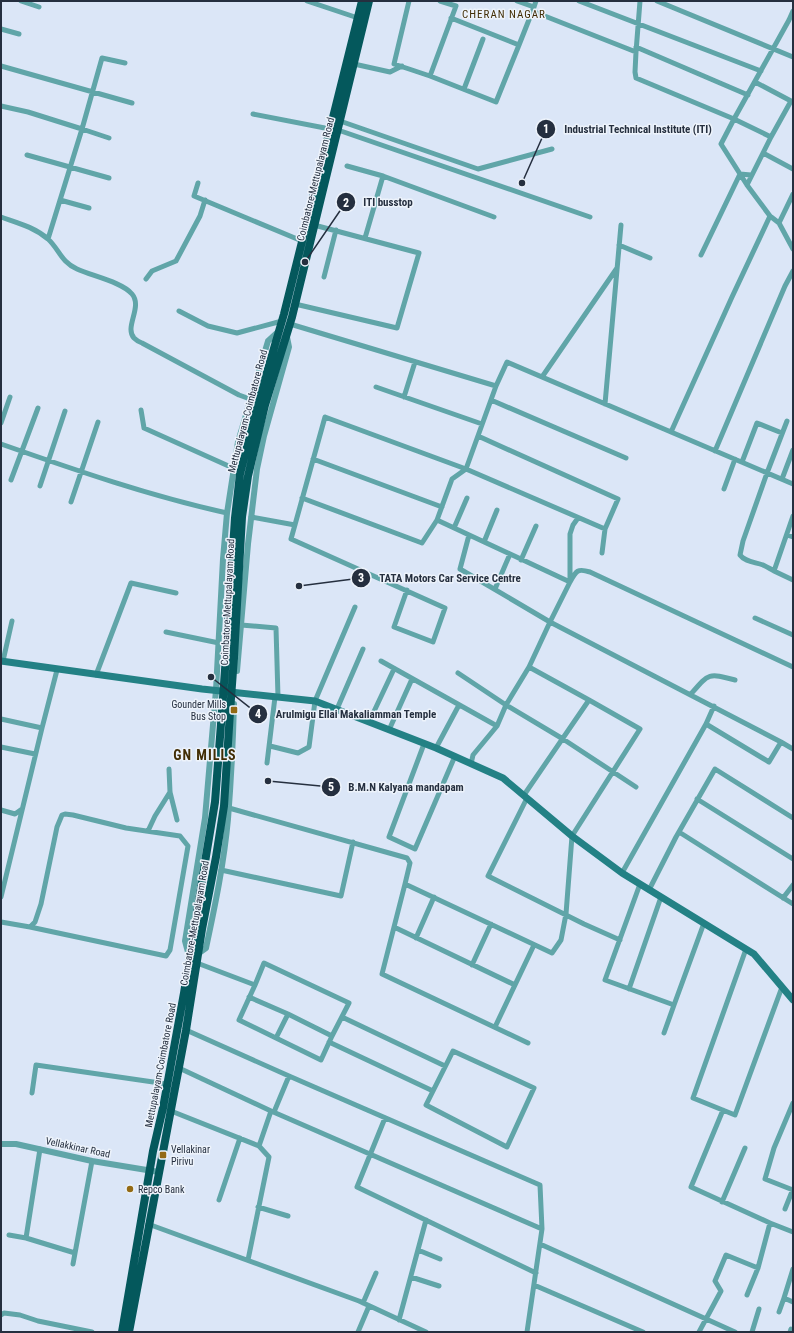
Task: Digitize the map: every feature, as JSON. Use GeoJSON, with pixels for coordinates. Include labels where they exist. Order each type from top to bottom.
{"type":"FeatureCollection","features":[{"type":"Feature","properties":{"kind":"highway","name":"Mettupalayam-Coimbatore Road"},"geometry":{"type":"LineString","coordinates":[[122,1332],[150,1171],[193,961],[206,856],[215,802],[219,762],[230,582],[248,439],[279,331],[286,323],[302,241],[334,130],[362,1]]}},
{"type":"Feature","properties":{"kind":"highway","name":"Coimbatore-Mettupalayam Road"},"geometry":{"type":"LineString","coordinates":[[129,1332],[148,1224],[186,1030],[193,961],[199,953],[224,806],[237,626],[242,517],[241,497],[248,476],[265,405],[286,336],[286,323],[295,304],[314,225],[334,130],[340,121],[369,1]]}},
{"type":"Feature","properties":{"kind":"main road"},"geometry":{"type":"LineString","coordinates":[[2,661],[96,675],[315,701],[436,748],[503,778],[572,836],[622,873],[754,954],[793,1000]]}},
{"type":"Feature","properties":{"kind":"street"},"geometry":{"type":"LineString","coordinates":[[20,1],[39,7]]}},
{"type":"Feature","properties":{"kind":"street"},"geometry":{"type":"LineString","coordinates":[[307,1],[358,18]]}},
{"type":"Feature","properties":{"kind":"street"},"geometry":{"type":"LineString","coordinates":[[409,1],[394,64],[430,76],[496,102],[536,1]]}},
{"type":"Feature","properties":{"kind":"street"},"geometry":{"type":"LineString","coordinates":[[430,76],[457,4],[440,1]]}},
{"type":"Feature","properties":{"kind":"street"},"geometry":{"type":"LineString","coordinates":[[517,1],[533,9],[748,95]]}},
{"type":"Feature","properties":{"kind":"street"},"geometry":{"type":"LineString","coordinates":[[579,1],[761,71]]}},
{"type":"Feature","properties":{"kind":"street"},"geometry":{"type":"LineString","coordinates":[[640,1],[636,50],[636,78],[734,119],[771,138]]}},
{"type":"Feature","properties":{"kind":"street"},"geometry":{"type":"LineString","coordinates":[[656,1],[793,57]]}},
{"type":"Feature","properties":{"kind":"street"},"geometry":{"type":"LineString","coordinates":[[793,11],[774,49],[721,144],[746,185],[772,218],[779,223],[793,249]]}},
{"type":"Feature","properties":{"kind":"street"},"geometry":{"type":"LineString","coordinates":[[451,18],[519,45]]}},
{"type":"Feature","properties":{"kind":"street"},"geometry":{"type":"LineString","coordinates":[[1,29],[18,34]]}},
{"type":"Feature","properties":{"kind":"street"},"geometry":{"type":"LineString","coordinates":[[464,89],[484,39]]}},
{"type":"Feature","properties":{"kind":"street"},"geometry":{"type":"LineString","coordinates":[[48,240],[102,58],[125,63]]}},
{"type":"Feature","properties":{"kind":"street"},"geometry":{"type":"LineString","coordinates":[[354,64],[390,72],[402,66]]}},
{"type":"Feature","properties":{"kind":"street"},"geometry":{"type":"LineString","coordinates":[[1,66],[132,103]]}},
{"type":"Feature","properties":{"kind":"street"},"geometry":{"type":"LineString","coordinates":[[746,185],[792,99],[755,82]]}},
{"type":"Feature","properties":{"kind":"street"},"geometry":{"type":"LineString","coordinates":[[1,106],[28,112],[110,138]]}},
{"type":"Feature","properties":{"kind":"street"},"geometry":{"type":"LineString","coordinates":[[253,114],[334,130],[590,217]]}},
{"type":"Feature","properties":{"kind":"street"},"geometry":{"type":"LineString","coordinates":[[340,121],[478,169],[552,149]]}},
{"type":"Feature","properties":{"kind":"street"},"geometry":{"type":"LineString","coordinates":[[763,153],[793,169]]}},
{"type":"Feature","properties":{"kind":"street"},"geometry":{"type":"LineString","coordinates":[[27,155],[109,178]]}},
{"type":"Feature","properties":{"kind":"street"},"geometry":{"type":"LineString","coordinates":[[347,166],[383,176],[494,217]]}},
{"type":"Feature","properties":{"kind":"street"},"geometry":{"type":"LineString","coordinates":[[740,174],[752,175]]}},
{"type":"Feature","properties":{"kind":"street"},"geometry":{"type":"LineString","coordinates":[[701,255],[740,174]]}},
{"type":"Feature","properties":{"kind":"street"},"geometry":{"type":"LineString","coordinates":[[365,238],[383,176]]}},
{"type":"Feature","properties":{"kind":"street"},"geometry":{"type":"LineString","coordinates":[[198,183],[194,196],[302,241]]}},
{"type":"Feature","properties":{"kind":"street"},"geometry":{"type":"LineString","coordinates":[[779,223],[793,194]]}},
{"type":"Feature","properties":{"kind":"street"},"geometry":{"type":"LineString","coordinates":[[60,200],[89,208]]}},
{"type":"Feature","properties":{"kind":"street"},"geometry":{"type":"LineString","coordinates":[[146,279],[152,272],[176,261],[200,216],[205,200]]}},
{"type":"Feature","properties":{"kind":"street"},"geometry":{"type":"LineString","coordinates":[[1,217],[33,228],[48,240],[63,260],[76,269],[121,286],[133,294],[137,304],[131,328],[133,337],[250,400]]}},
{"type":"Feature","properties":{"kind":"street"},"geometry":{"type":"LineString","coordinates":[[671,432],[732,297],[767,223],[772,218]]}},
{"type":"Feature","properties":{"kind":"street"},"geometry":{"type":"LineString","coordinates":[[295,304],[397,328],[419,253],[314,225]]}},
{"type":"Feature","properties":{"kind":"street"},"geometry":{"type":"LineString","coordinates":[[605,404],[621,225]]}},
{"type":"Feature","properties":{"kind":"street"},"geometry":{"type":"LineString","coordinates":[[324,277],[336,230]]}},
{"type":"Feature","properties":{"kind":"street"},"geometry":{"type":"LineString","coordinates":[[620,245],[650,258]]}},
{"type":"Feature","properties":{"kind":"street"},"geometry":{"type":"LineString","coordinates":[[542,377],[618,267]]}},
{"type":"Feature","properties":{"kind":"street"},"geometry":{"type":"LineString","coordinates":[[715,451],[785,286],[793,271]]}},
{"type":"Feature","properties":{"kind":"street"},"geometry":{"type":"LineString","coordinates":[[178,311],[208,326],[238,332],[286,323],[496,386]]}},
{"type":"Feature","properties":{"kind":"street"},"geometry":{"type":"LineString","coordinates":[[255,985],[193,961],[185,942],[205,818],[220,643],[223,559],[233,468],[238,442],[268,340],[279,331]]}},
{"type":"Feature","properties":{"kind":"street"},"geometry":{"type":"LineString","coordinates":[[199,953],[206,948],[221,870],[229,808],[235,692],[251,517],[258,463],[289,347],[286,336]]}},
{"type":"Feature","properties":{"kind":"street"},"geometry":{"type":"LineString","coordinates":[[404,397],[415,362]]}},
{"type":"Feature","properties":{"kind":"street"},"geometry":{"type":"LineString","coordinates":[[302,498],[422,543],[437,520],[452,479],[466,468],[496,386],[507,362],[793,484]]}},
{"type":"Feature","properties":{"kind":"street"},"geometry":{"type":"LineString","coordinates":[[376,387],[482,424]]}},
{"type":"Feature","properties":{"kind":"street"},"geometry":{"type":"LineString","coordinates":[[1,423],[2,416],[10,397]]}},
{"type":"Feature","properties":{"kind":"street"},"geometry":{"type":"LineString","coordinates":[[491,400],[626,458]]}},
{"type":"Feature","properties":{"kind":"street"},"geometry":{"type":"LineString","coordinates":[[11,480],[38,408]]}},
{"type":"Feature","properties":{"kind":"street"},"geometry":{"type":"LineString","coordinates":[[141,410],[144,428],[233,468]]}},
{"type":"Feature","properties":{"kind":"street"},"geometry":{"type":"LineString","coordinates":[[40,486],[50,461],[65,411]]}},
{"type":"Feature","properties":{"kind":"street"},"geometry":{"type":"LineString","coordinates":[[407,590],[394,627],[432,642],[445,608],[407,590],[291,539],[325,418],[466,468],[605,529]]}},
{"type":"Feature","properties":{"kind":"street"},"geometry":{"type":"LineString","coordinates":[[786,421],[743,541],[740,555],[742,558],[763,565],[793,580]]}},
{"type":"Feature","properties":{"kind":"street"},"geometry":{"type":"LineString","coordinates":[[71,502],[98,422]]}},
{"type":"Feature","properties":{"kind":"street"},"geometry":{"type":"LineString","coordinates":[[742,462],[757,423],[782,433]]}},
{"type":"Feature","properties":{"kind":"street"},"geometry":{"type":"LineString","coordinates":[[478,436],[618,499],[605,529],[602,553]]}},
{"type":"Feature","properties":{"kind":"street"},"geometry":{"type":"LineString","coordinates":[[1,444],[82,472],[187,504],[227,513]]}},
{"type":"Feature","properties":{"kind":"street"},"geometry":{"type":"LineString","coordinates":[[782,479],[793,450]]}},
{"type":"Feature","properties":{"kind":"street"},"geometry":{"type":"LineString","coordinates":[[314,459],[442,507]]}},
{"type":"Feature","properties":{"kind":"street"},"geometry":{"type":"LineString","coordinates":[[724,489],[735,459]]}},
{"type":"Feature","properties":{"kind":"street"},"geometry":{"type":"LineString","coordinates":[[454,528],[468,498]]}},
{"type":"Feature","properties":{"kind":"street"},"geometry":{"type":"LineString","coordinates":[[484,542],[497,510]]}},
{"type":"Feature","properties":{"kind":"street"},"geometry":{"type":"LineString","coordinates":[[774,571],[793,516]]}},
{"type":"Feature","properties":{"kind":"street"},"geometry":{"type":"LineString","coordinates":[[251,517],[295,524]]}},
{"type":"Feature","properties":{"kind":"street"},"geometry":{"type":"LineString","coordinates":[[570,582],[570,534],[573,524],[578,518]]}},
{"type":"Feature","properties":{"kind":"street"},"geometry":{"type":"LineString","coordinates":[[437,520],[570,582]]}},
{"type":"Feature","properties":{"kind":"street"},"geometry":{"type":"LineString","coordinates":[[522,560],[536,526]]}},
{"type":"Feature","properties":{"kind":"street"},"geometry":{"type":"LineString","coordinates":[[787,534],[793,537]]}},
{"type":"Feature","properties":{"kind":"street"},"geometry":{"type":"LineString","coordinates":[[469,535],[460,569],[550,622],[714,706],[793,749]]}},
{"type":"Feature","properties":{"kind":"street"},"geometry":{"type":"LineString","coordinates":[[495,589],[510,554]]}},
{"type":"Feature","properties":{"kind":"street"},"geometry":{"type":"LineString","coordinates":[[471,764],[473,755],[497,726],[506,705],[529,667],[570,582],[576,572],[582,570],[590,572],[793,667]]}},
{"type":"Feature","properties":{"kind":"street"},"geometry":{"type":"LineString","coordinates":[[96,675],[131,583],[176,593]]}},
{"type":"Feature","properties":{"kind":"street"},"geometry":{"type":"LineString","coordinates":[[270,746],[298,753],[309,747],[315,701],[355,607]]}},
{"type":"Feature","properties":{"kind":"street"},"geometry":{"type":"LineString","coordinates":[[755,618],[793,635]]}},
{"type":"Feature","properties":{"kind":"street"},"geometry":{"type":"LineString","coordinates":[[2,661],[12,621]]}},
{"type":"Feature","properties":{"kind":"street"},"geometry":{"type":"LineString","coordinates":[[241,625],[276,628],[277,697],[267,763]]}},
{"type":"Feature","properties":{"kind":"street"},"geometry":{"type":"LineString","coordinates":[[166,632],[220,643]]}},
{"type":"Feature","properties":{"kind":"street"},"geometry":{"type":"LineString","coordinates":[[337,709],[362,649]]}},
{"type":"Feature","properties":{"kind":"street"},"geometry":{"type":"LineString","coordinates":[[381,661],[497,726]]}},
{"type":"Feature","properties":{"kind":"street"},"geometry":{"type":"LineString","coordinates":[[405,884],[552,954],[561,940],[566,914],[572,836],[640,729],[529,667]]}},
{"type":"Feature","properties":{"kind":"street"},"geometry":{"type":"LineString","coordinates":[[369,722],[394,669]]}},
{"type":"Feature","properties":{"kind":"street"},"geometry":{"type":"LineString","coordinates":[[1,897],[35,754],[57,670]]}},
{"type":"Feature","properties":{"kind":"street"},"geometry":{"type":"LineString","coordinates":[[458,673],[636,787]]}},
{"type":"Feature","properties":{"kind":"street"},"geometry":{"type":"LineString","coordinates":[[691,694],[704,678],[715,675],[735,680]]}},
{"type":"Feature","properties":{"kind":"street"},"geometry":{"type":"LineString","coordinates":[[389,730],[412,679]]}},
{"type":"Feature","properties":{"kind":"street"},"geometry":{"type":"LineString","coordinates":[[589,700],[526,796],[488,876],[620,940]]}},
{"type":"Feature","properties":{"kind":"street"},"geometry":{"type":"LineString","coordinates":[[436,748],[458,704]]}},
{"type":"Feature","properties":{"kind":"street"},"geometry":{"type":"LineString","coordinates":[[622,873],[706,724],[714,706]]}},
{"type":"Feature","properties":{"kind":"street"},"geometry":{"type":"LineString","coordinates":[[1,719],[42,728]]}},
{"type":"Feature","properties":{"kind":"street"},"geometry":{"type":"LineString","coordinates":[[706,724],[769,762],[781,742]]}},
{"type":"Feature","properties":{"kind":"street"},"geometry":{"type":"LineString","coordinates":[[424,744],[389,837],[415,849],[454,756]]}},
{"type":"Feature","properties":{"kind":"street"},"geometry":{"type":"LineString","coordinates":[[1,747],[35,754]]}},
{"type":"Feature","properties":{"kind":"street"},"geometry":{"type":"LineString","coordinates":[[169,769],[170,792],[177,820]]}},
{"type":"Feature","properties":{"kind":"street"},"geometry":{"type":"LineString","coordinates":[[649,890],[697,799],[715,769],[793,818]]}},
{"type":"Feature","properties":{"kind":"street"},"geometry":{"type":"LineString","coordinates":[[148,831],[155,816],[170,792]]}},
{"type":"Feature","properties":{"kind":"street"},"geometry":{"type":"LineString","coordinates":[[697,799],[793,859]]}},
{"type":"Feature","properties":{"kind":"street"},"geometry":{"type":"LineString","coordinates":[[229,808],[407,858],[410,863],[382,974],[528,1043]]}},
{"type":"Feature","properties":{"kind":"street"},"geometry":{"type":"LineString","coordinates":[[1,810],[15,814],[22,809]]}},
{"type":"Feature","properties":{"kind":"street"},"geometry":{"type":"LineString","coordinates":[[1,922],[166,956],[170,950],[188,846],[180,836],[126,828],[73,815],[62,815],[57,827],[41,904],[35,922],[30,927]]}},
{"type":"Feature","properties":{"kind":"street"},"geometry":{"type":"LineString","coordinates":[[679,832],[793,904]]}},
{"type":"Feature","properties":{"kind":"street"},"geometry":{"type":"LineString","coordinates":[[221,870],[341,896],[353,842]]}},
{"type":"Feature","properties":{"kind":"street"},"geometry":{"type":"LineString","coordinates":[[640,884],[605,980],[674,1005]]}},
{"type":"Feature","properties":{"kind":"street"},"geometry":{"type":"LineString","coordinates":[[783,898],[793,885]]}},
{"type":"Feature","properties":{"kind":"street"},"geometry":{"type":"LineString","coordinates":[[416,938],[434,897]]}},
{"type":"Feature","properties":{"kind":"street"},"geometry":{"type":"LineString","coordinates":[[629,989],[662,897]]}},
{"type":"Feature","properties":{"kind":"street"},"geometry":{"type":"LineString","coordinates":[[566,914],[580,924]]}},
{"type":"Feature","properties":{"kind":"street"},"geometry":{"type":"LineString","coordinates":[[664,1033],[704,923]]}},
{"type":"Feature","properties":{"kind":"street"},"geometry":{"type":"LineString","coordinates":[[472,965],[491,924]]}},
{"type":"Feature","properties":{"kind":"street"},"geometry":{"type":"LineString","coordinates":[[394,927],[515,986]]}},
{"type":"Feature","properties":{"kind":"street"},"geometry":{"type":"LineString","coordinates":[[495,1027],[534,945]]}},
{"type":"Feature","properties":{"kind":"street"},"geometry":{"type":"LineString","coordinates":[[746,949],[693,1098],[735,1114],[782,987]]}},
{"type":"Feature","properties":{"kind":"street"},"geometry":{"type":"LineString","coordinates":[[264,963],[349,1003],[321,1060],[239,1020],[255,985],[264,963]]}},
{"type":"Feature","properties":{"kind":"street"},"geometry":{"type":"LineString","coordinates":[[249,997],[332,1036]]}},
{"type":"Feature","properties":{"kind":"street"},"geometry":{"type":"LineString","coordinates":[[276,1038],[288,1014]]}},
{"type":"Feature","properties":{"kind":"street"},"geometry":{"type":"LineString","coordinates":[[342,1017],[445,1066]]}},
{"type":"Feature","properties":{"kind":"street"},"geometry":{"type":"LineString","coordinates":[[186,1030],[540,1185],[542,1229],[527,1332]]}},
{"type":"Feature","properties":{"kind":"street"},"geometry":{"type":"LineString","coordinates":[[329,1042],[433,1091]]}},
{"type":"Feature","properties":{"kind":"street"},"geometry":{"type":"LineString","coordinates":[[453,1051],[534,1088],[507,1147],[426,1105],[445,1066],[453,1051]]}},
{"type":"Feature","properties":{"kind":"street"},"geometry":{"type":"LineString","coordinates":[[32,1093],[36,1065],[167,1084]]}},
{"type":"Feature","properties":{"kind":"street"},"geometry":{"type":"LineString","coordinates":[[179,1068],[272,1112],[542,1229]]}},
{"type":"Feature","properties":{"kind":"street"},"geometry":{"type":"LineString","coordinates":[[258,1146],[289,1076]]}},
{"type":"Feature","properties":{"kind":"street"},"geometry":{"type":"LineString","coordinates":[[785,1209],[793,1189],[765,1179],[774,1148],[793,1103]]}},
{"type":"Feature","properties":{"kind":"street"},"geometry":{"type":"LineString","coordinates":[[723,1110],[691,1187],[722,1202],[793,1232]]}},
{"type":"Feature","properties":{"kind":"street"},"geometry":{"type":"LineString","coordinates":[[170,1111],[258,1146],[269,1157],[248,1260]]}},
{"type":"Feature","properties":{"kind":"street"},"geometry":{"type":"LineString","coordinates":[[385,1118],[357,1187],[536,1273]]}},
{"type":"Feature","properties":{"kind":"street"},"geometry":{"type":"LineString","coordinates":[[219,1200],[240,1138]]}},
{"type":"Feature","properties":{"kind":"street","name":"Vellakkinar Road"},"geometry":{"type":"LineString","coordinates":[[1,1144],[16,1144],[92,1161],[159,1172]]}},
{"type":"Feature","properties":{"kind":"street"},"geometry":{"type":"LineString","coordinates":[[722,1202],[745,1148]]}},
{"type":"Feature","properties":{"kind":"street"},"geometry":{"type":"LineString","coordinates":[[26,1238],[40,1149]]}},
{"type":"Feature","properties":{"kind":"street"},"geometry":{"type":"LineString","coordinates":[[73,1264],[92,1161]]}},
{"type":"Feature","properties":{"kind":"street"},"geometry":{"type":"LineString","coordinates":[[258,1207],[288,1216]]}},
{"type":"Feature","properties":{"kind":"street"},"geometry":{"type":"LineString","coordinates":[[399,1320],[426,1220]]}},
{"type":"Feature","properties":{"kind":"street"},"geometry":{"type":"LineString","coordinates":[[747,1295],[758,1268],[770,1223]]}},
{"type":"Feature","properties":{"kind":"street"},"geometry":{"type":"LineString","coordinates":[[148,1224],[363,1303],[423,1332]]}},
{"type":"Feature","properties":{"kind":"street"},"geometry":{"type":"LineString","coordinates":[[9,1235],[26,1238],[75,1253]]}},
{"type":"Feature","properties":{"kind":"street"},"geometry":{"type":"LineString","coordinates":[[540,1244],[735,1332]]}},
{"type":"Feature","properties":{"kind":"street"},"geometry":{"type":"LineString","coordinates":[[418,1250],[440,1259]]}},
{"type":"Feature","properties":{"kind":"street"},"geometry":{"type":"LineString","coordinates":[[699,1332],[721,1291],[715,1281],[726,1255],[758,1268]]}},
{"type":"Feature","properties":{"kind":"street"},"geometry":{"type":"LineString","coordinates":[[779,1312],[793,1269]]}},
{"type":"Feature","properties":{"kind":"street"},"geometry":{"type":"LineString","coordinates":[[363,1303],[376,1273]]}},
{"type":"Feature","properties":{"kind":"street"},"geometry":{"type":"LineString","coordinates":[[410,1277],[439,1286]]}},
{"type":"Feature","properties":{"kind":"street"},"geometry":{"type":"LineString","coordinates":[[534,1285],[643,1332]]}},
{"type":"Feature","properties":{"kind":"street"},"geometry":{"type":"LineString","coordinates":[[784,1298],[793,1302]]}},
{"type":"Feature","properties":{"kind":"street"},"geometry":{"type":"LineString","coordinates":[[358,1332],[369,1306]]}},
{"type":"Feature","properties":{"kind":"street"},"geometry":{"type":"LineString","coordinates":[[752,1332],[759,1309]]}},
{"type":"Feature","properties":{"kind":"street"},"geometry":{"type":"LineString","coordinates":[[1,1315],[4,1313],[20,1315],[38,1321],[92,1332]]}},
{"type":"Feature","properties":{"kind":"place","name":"Industrial Technical Institute (ITI)"},"geometry":{"type":"Point","coordinates":[522,183]}},
{"type":"Feature","properties":{"kind":"place","name":"ITI busstop"},"geometry":{"type":"Point","coordinates":[305,262]}},
{"type":"Feature","properties":{"kind":"place","name":"TATA Motors Car Service Centre"},"geometry":{"type":"Point","coordinates":[299,586]}},
{"type":"Feature","properties":{"kind":"place","name":"Arulmigu Ellai Makaliamman Temple"},"geometry":{"type":"Point","coordinates":[211,677]}},
{"type":"Feature","properties":{"kind":"place","name":"Gounder Mills Bus Stop"},"geometry":{"type":"Point","coordinates":[234,710]}},
{"type":"Feature","properties":{"kind":"place","name":"B.M.N Kalyana mandapam"},"geometry":{"type":"Point","coordinates":[268,781]}},
{"type":"Feature","properties":{"kind":"place","name":"Vellakinar Pirivu"},"geometry":{"type":"Point","coordinates":[163,1155]}},
{"type":"Feature","properties":{"kind":"place","name":"Repco Bank"},"geometry":{"type":"Point","coordinates":[130,1189]}},
{"type":"Feature","properties":{"kind":"district","name":"CHERAN NAGAR"},"geometry":{"type":"Point","coordinates":[504,14]}},
{"type":"Feature","properties":{"kind":"district","name":"GN MILLS"},"geometry":{"type":"Point","coordinates":[205,755]}}]}
